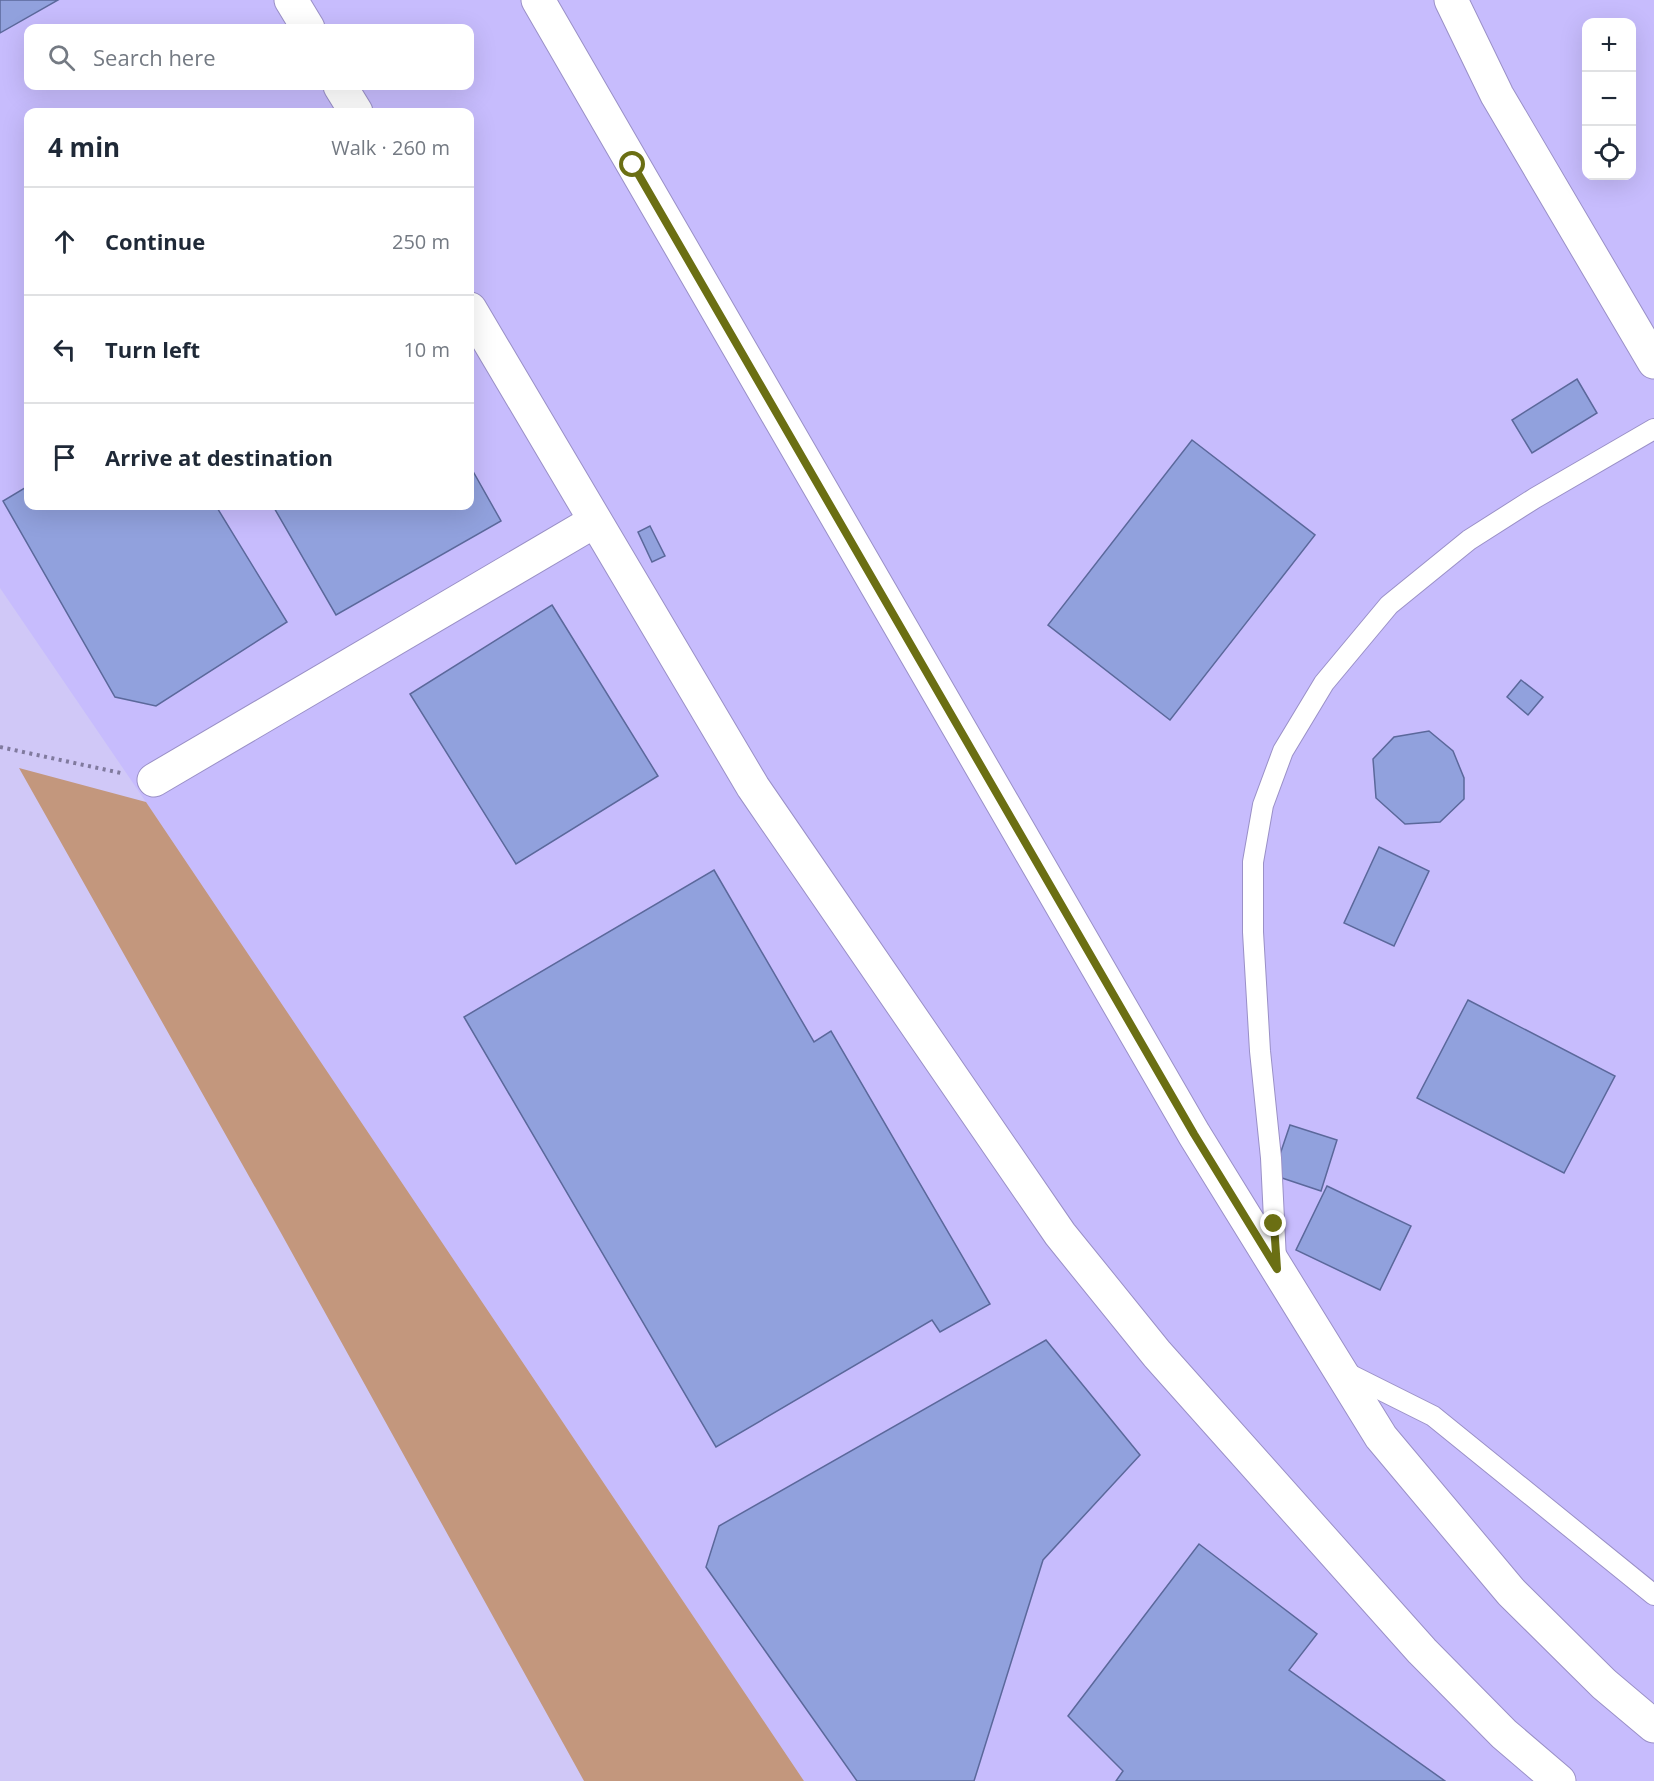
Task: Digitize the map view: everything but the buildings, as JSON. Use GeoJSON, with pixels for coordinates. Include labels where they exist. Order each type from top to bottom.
{"type":"FeatureCollection","features":[{"type":"Feature","properties":{"kind":"street"},"geometry":{"type":"LineString","coordinates":[[291,0],[306,24]]}},
{"type":"Feature","properties":{"kind":"street"},"geometry":{"type":"LineString","coordinates":[[538,0],[1194,1134],[1381,1437],[1511,1592],[1604,1684],[1654,1726]]}},
{"type":"Feature","properties":{"kind":"street"},"geometry":{"type":"LineString","coordinates":[[1451,0],[1497,95],[1654,363]]}},
{"type":"Feature","properties":{"kind":"street"},"geometry":{"type":"LineString","coordinates":[[342,90],[354,108]]}},
{"type":"Feature","properties":{"kind":"street"},"geometry":{"type":"LineString","coordinates":[[474,316],[753,787],[1060,1234],[1157,1354],[1422,1651],[1504,1734],[1559,1781]]}},
{"type":"Feature","properties":{"kind":"street"},"geometry":{"type":"LineString","coordinates":[[154,780],[595,521]]}},
{"type":"Feature","properties":{"kind":"lane"},"geometry":{"type":"LineString","coordinates":[[1277,1269],[1271,1158],[1260,1051],[1253,932],[1253,862],[1263,805],[1283,751],[1324,683],[1389,605],[1469,540],[1535,498],[1654,429]]}},
{"type":"Feature","properties":{"kind":"lane"},"geometry":{"type":"LineString","coordinates":[[1338,1368],[1433,1416],[1654,1595]]}},
{"type":"Feature","properties":{"kind":"path"},"geometry":{"type":"LineString","coordinates":[[0,747],[154,780]]}},
{"type":"Feature","properties":{"kind":"shaded area"},"geometry":{"type":"Polygon","coordinates":[[[0,0],[1654,0],[1654,1781],[804,1781],[0,588],[0,0]]]}},
{"type":"Feature","properties":{"kind":"shaded area"},"geometry":{"type":"Polygon","coordinates":[[[19,768],[146,802],[804,1781],[584,1781],[281,1233],[19,768]]]}},
{"type":"Feature","properties":{"kind":"route"},"geometry":{"type":"LineString","coordinates":[[633,165],[1194,1134],[1277,1269],[1274,1224]]}}]}
